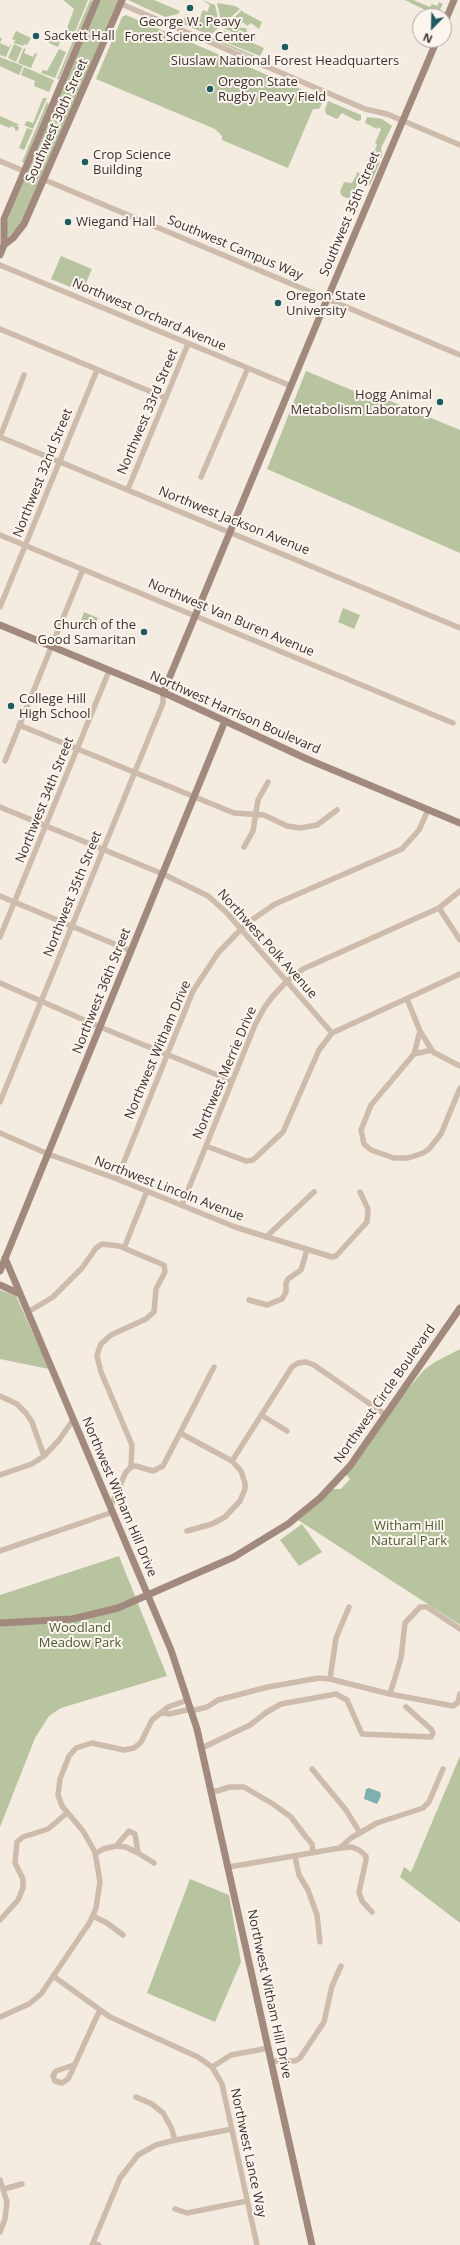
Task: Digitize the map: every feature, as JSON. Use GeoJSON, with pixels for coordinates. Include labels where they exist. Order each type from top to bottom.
{"type":"FeatureCollection","features":[{"type":"Feature","properties":{"kind":"street","name":"Southwest 30th Street"},"geometry":{"type":"LineString","coordinates":[[0,255],[4,245],[4,219],[97,0]]}},
{"type":"Feature","properties":{"kind":"street"},"geometry":{"type":"LineString","coordinates":[[112,0],[121,2],[365,109],[387,114],[460,145]]}},
{"type":"Feature","properties":{"kind":"street","name":"Southwest 30th Street"},"geometry":{"type":"LineString","coordinates":[[4,245],[13,238],[24,224],[45,179],[121,2]]}},
{"type":"Feature","properties":{"kind":"street","name":"Southwest 35th Street"},"geometry":{"type":"LineString","coordinates":[[163,693],[434,48]]}},
{"type":"Feature","properties":{"kind":"street","name":"Southwest Campus Way"},"geometry":{"type":"LineString","coordinates":[[0,161],[460,355]]}},
{"type":"Feature","properties":{"kind":"street","name":"Northwest Orchard Avenue"},"geometry":{"type":"LineString","coordinates":[[0,265],[291,386]]}},
{"type":"Feature","properties":{"kind":"street"},"geometry":{"type":"LineString","coordinates":[[0,329],[166,398]]}},
{"type":"Feature","properties":{"kind":"street","name":"Northwest 33rd Street"},"geometry":{"type":"LineString","coordinates":[[128,489],[188,344]]}},
{"type":"Feature","properties":{"kind":"street"},"geometry":{"type":"LineString","coordinates":[[201,477],[248,368]]}},
{"type":"Feature","properties":{"kind":"street","name":"Northwest 32nd Street"},"geometry":{"type":"LineString","coordinates":[[0,607],[97,370]]}},
{"type":"Feature","properties":{"kind":"street"},"geometry":{"type":"LineString","coordinates":[[0,437],[24,375]]}},
{"type":"Feature","properties":{"kind":"street","name":"Northwest Jackson Avenue"},"geometry":{"type":"LineString","coordinates":[[0,437],[230,531],[460,628]]}},
{"type":"Feature","properties":{"kind":"street","name":"Northwest Van Buren Avenue"},"geometry":{"type":"LineString","coordinates":[[0,535],[196,614],[453,723]]}},
{"type":"Feature","properties":{"kind":"street"},"geometry":{"type":"LineString","coordinates":[[5,761],[83,569]]}},
{"type":"Feature","properties":{"kind":"street","name":"Northwest Harrison Boulevard"},"geometry":{"type":"LineString","coordinates":[[0,626],[163,693],[271,743],[460,823]]}},
{"type":"Feature","properties":{"kind":"street","name":"Northwest 34th Street"},"geometry":{"type":"LineString","coordinates":[[0,937],[110,671]]}},
{"type":"Feature","properties":{"kind":"street","name":"Northwest 35th Street"},"geometry":{"type":"LineString","coordinates":[[0,1102],[163,703],[163,693]]}},
{"type":"Feature","properties":{"kind":"street","name":"Northwest 36th Street"},"geometry":{"type":"LineString","coordinates":[[0,1271],[225,721]]}},
{"type":"Feature","properties":{"kind":"street"},"geometry":{"type":"LineString","coordinates":[[19,726],[234,813],[269,816],[292,827],[305,828],[317,825],[337,810]]}},
{"type":"Feature","properties":{"kind":"street"},"geometry":{"type":"LineString","coordinates":[[244,847],[253,830],[258,800],[268,782]]}},
{"type":"Feature","properties":{"kind":"street","name":"Northwest Polk Avenue"},"geometry":{"type":"LineString","coordinates":[[0,807],[104,849],[208,896],[241,929],[332,1033]]}},
{"type":"Feature","properties":{"kind":"street","name":"Northwest Witham Drive"},"geometry":{"type":"LineString","coordinates":[[117,1179],[197,983],[218,953],[241,929],[275,904],[402,849],[414,838],[428,810]]}},
{"type":"Feature","properties":{"kind":"street","name":"Northwest Merrie Drive"},"geometry":{"type":"LineString","coordinates":[[182,1205],[232,1081],[264,1008],[287,981],[303,969],[439,908],[460,891]]}},
{"type":"Feature","properties":{"kind":"street"},"geometry":{"type":"LineString","coordinates":[[0,896],[131,951]]}},
{"type":"Feature","properties":{"kind":"street"},"geometry":{"type":"LineString","coordinates":[[439,908],[460,940]]}},
{"type":"Feature","properties":{"kind":"street"},"geometry":{"type":"LineString","coordinates":[[206,1146],[246,1161],[253,1160],[286,1128],[320,1050],[332,1033],[460,974]]}},
{"type":"Feature","properties":{"kind":"street"},"geometry":{"type":"LineString","coordinates":[[0,983],[100,1027],[232,1081]]}},
{"type":"Feature","properties":{"kind":"street"},"geometry":{"type":"LineString","coordinates":[[407,999],[420,1031],[432,1050],[460,1066]]}},
{"type":"Feature","properties":{"kind":"street"},"geometry":{"type":"LineString","coordinates":[[420,1031],[414,1054],[371,1105],[361,1130],[362,1141],[366,1148],[387,1157],[401,1159],[423,1153],[429,1149],[441,1134],[460,1088]]}},
{"type":"Feature","properties":{"kind":"street"},"geometry":{"type":"LineString","coordinates":[[414,1054],[432,1050]]}},
{"type":"Feature","properties":{"kind":"street","name":"Northwest Lincoln Avenue"},"geometry":{"type":"LineString","coordinates":[[0,1133],[48,1154],[117,1179],[235,1227],[333,1258],[367,1222],[368,1209],[360,1192]]}},
{"type":"Feature","properties":{"kind":"street"},"geometry":{"type":"LineString","coordinates":[[124,1248],[147,1191]]}},
{"type":"Feature","properties":{"kind":"street"},"geometry":{"type":"LineString","coordinates":[[266,1237],[314,1192]]}},
{"type":"Feature","properties":{"kind":"street"},"geometry":{"type":"LineString","coordinates":[[0,1551],[112,1510],[126,1472],[130,1467],[132,1444],[106,1385],[97,1356],[101,1344],[111,1335],[146,1319],[154,1312],[156,1289],[166,1270],[162,1264],[111,1243],[100,1245],[82,1268],[53,1296],[28,1312]]}},
{"type":"Feature","properties":{"kind":"street"},"geometry":{"type":"LineString","coordinates":[[249,1300],[268,1305],[282,1299],[286,1292],[286,1283],[288,1279],[301,1270],[307,1250]]}},
{"type":"Feature","properties":{"kind":"street","name":"Northwest Witham Hill Drive"},"geometry":{"type":"LineString","coordinates":[[6,1258],[73,1420],[148,1594],[178,1668],[188,1700],[213,1792],[312,2245]]}},
{"type":"Feature","properties":{"kind":"street"},"geometry":{"type":"LineString","coordinates":[[0,1285],[20,1294]]}},
{"type":"Feature","properties":{"kind":"street","name":"Northwest Circle Boulevard"},"geometry":{"type":"LineString","coordinates":[[0,1623],[58,1620],[89,1616],[118,1608],[234,1557],[288,1524],[306,1510],[341,1477],[460,1308]]}},
{"type":"Feature","properties":{"kind":"street"},"geometry":{"type":"LineString","coordinates":[[232,1461],[292,1367],[302,1362],[314,1365],[386,1415]]}},
{"type":"Feature","properties":{"kind":"street"},"geometry":{"type":"LineString","coordinates":[[130,1467],[136,1466],[148,1471],[158,1470],[163,1466],[214,1367]]}},
{"type":"Feature","properties":{"kind":"street"},"geometry":{"type":"LineString","coordinates":[[0,1396],[17,1404],[26,1413],[32,1422],[44,1456]]}},
{"type":"Feature","properties":{"kind":"street"},"geometry":{"type":"LineString","coordinates":[[261,1415],[287,1431]]}},
{"type":"Feature","properties":{"kind":"street"},"geometry":{"type":"LineString","coordinates":[[0,1475],[32,1464],[44,1456],[59,1440],[73,1420]]}},
{"type":"Feature","properties":{"kind":"street"},"geometry":{"type":"LineString","coordinates":[[180,1433],[232,1461],[241,1471],[244,1478],[245,1489],[240,1501],[230,1513],[218,1521],[187,1531]]}},
{"type":"Feature","properties":{"kind":"street"},"geometry":{"type":"LineString","coordinates":[[330,1679],[336,1638],[349,1607]]}},
{"type":"Feature","properties":{"kind":"street"},"geometry":{"type":"LineString","coordinates":[[390,1694],[402,1658],[405,1622],[420,1607],[427,1607],[460,1629]]}},
{"type":"Feature","properties":{"kind":"street"},"geometry":{"type":"LineString","coordinates":[[163,1713],[170,1714],[207,1707],[218,1700],[268,1687],[319,1678],[330,1679],[390,1694],[453,1706],[458,1702],[460,1694]]}},
{"type":"Feature","properties":{"kind":"street"},"geometry":{"type":"LineString","coordinates":[[202,1748],[250,1725],[267,1712],[282,1704],[336,1694],[347,1700],[362,1734],[431,1737],[433,1733],[431,1729],[406,1707]]}},
{"type":"Feature","properties":{"kind":"street"},"geometry":{"type":"LineString","coordinates":[[0,2017],[24,2007],[36,1998],[53,1976],[93,1916],[100,1882],[95,1854],[83,1831],[59,1802],[58,1789],[73,1751],[82,1745],[92,1743],[124,1750],[134,1748],[141,1742],[152,1720],[163,1713],[168,1707],[188,1700]]}},
{"type":"Feature","properties":{"kind":"street"},"geometry":{"type":"LineString","coordinates":[[340,1848],[351,1838],[377,1823],[423,1808],[429,1802],[442,1769]]}},
{"type":"Feature","properties":{"kind":"street"},"geometry":{"type":"LineString","coordinates":[[312,1770],[346,1810],[360,1833]]}},
{"type":"Feature","properties":{"kind":"street"},"geometry":{"type":"LineString","coordinates":[[213,1792],[230,1787],[244,1787],[273,1804],[291,1817],[312,1844],[313,1853]]}},
{"type":"Feature","properties":{"kind":"street"},"geometry":{"type":"LineString","coordinates":[[0,1920],[18,1900],[23,1888],[23,1879],[15,1863],[17,1842],[23,1837],[48,1829],[67,1813]]}},
{"type":"Feature","properties":{"kind":"street"},"geometry":{"type":"LineString","coordinates":[[116,1846],[127,1832],[132,1831],[135,1834],[138,1853]]}},
{"type":"Feature","properties":{"kind":"street"},"geometry":{"type":"LineString","coordinates":[[95,1854],[103,1849],[116,1846],[138,1853],[154,1862]]}},
{"type":"Feature","properties":{"kind":"street"},"geometry":{"type":"LineString","coordinates":[[229,1866],[352,1847],[366,1856],[359,1892],[362,1901],[372,1912]]}},
{"type":"Feature","properties":{"kind":"street"},"geometry":{"type":"LineString","coordinates":[[295,1857],[299,1875],[308,1890],[317,1914],[320,1942]]}},
{"type":"Feature","properties":{"kind":"street"},"geometry":{"type":"LineString","coordinates":[[93,1916],[107,1923],[123,1935]]}},
{"type":"Feature","properties":{"kind":"street"},"geometry":{"type":"LineString","coordinates":[[272,2061],[295,2061],[300,2058],[324,2022],[332,1986],[341,1966]]}},
{"type":"Feature","properties":{"kind":"street"},"geometry":{"type":"LineString","coordinates":[[53,1976],[100,2011],[134,2030],[198,2057],[212,2067],[231,2055],[269,2048]]}},
{"type":"Feature","properties":{"kind":"street"},"geometry":{"type":"LineString","coordinates":[[74,2066],[100,2011]]}},
{"type":"Feature","properties":{"kind":"street","name":"Northwest Lance Way"},"geometry":{"type":"LineString","coordinates":[[212,2067],[222,2084],[257,2245]]}},
{"type":"Feature","properties":{"kind":"street"},"geometry":{"type":"LineString","coordinates":[[136,2097],[152,2104],[163,2114],[171,2127],[175,2140]]}},
{"type":"Feature","properties":{"kind":"street"},"geometry":{"type":"LineString","coordinates":[[95,2244],[120,2178],[132,2160],[147,2149],[175,2140],[232,2129]]}},
{"type":"Feature","properties":{"kind":"street"},"geometry":{"type":"LineString","coordinates":[[0,2180],[4,2189],[6,2209],[0,2232]]}},
{"type":"Feature","properties":{"kind":"street"},"geometry":{"type":"LineString","coordinates":[[4,2189],[22,2184]]}},
{"type":"Feature","properties":{"kind":"street"},"geometry":{"type":"LineString","coordinates":[[175,2209],[187,2213],[247,2201]]}},
{"type":"Feature","properties":{"kind":"green space"},"geometry":{"type":"Polygon","coordinates":[[[63,0],[88,0],[73,37],[65,34],[74,9],[63,0]]]}},
{"type":"Feature","properties":{"kind":"green space"},"geometry":{"type":"Polygon","coordinates":[[[90,0],[93,1],[59,79],[57,79],[90,0]]]}},
{"type":"Feature","properties":{"kind":"green space"},"geometry":{"type":"Polygon","coordinates":[[[99,0],[118,0],[24,222],[8,237],[5,235],[5,226],[99,0]]]}},
{"type":"Feature","properties":{"kind":"green space"},"geometry":{"type":"Polygon","coordinates":[[[128,0],[154,0],[180,11],[178,14],[165,17],[128,0]]]}},
{"type":"Feature","properties":{"kind":"green space"},"geometry":{"type":"Polygon","coordinates":[[[202,0],[215,5],[220,27],[210,35],[185,25],[183,22],[186,14],[199,19],[203,10],[207,12],[210,5],[202,0]]]}},
{"type":"Feature","properties":{"kind":"green space"},"geometry":{"type":"Polygon","coordinates":[[[405,0],[413,0],[430,7],[432,4],[437,6],[439,2],[443,4],[441,8],[421,8],[405,0]]]}},
{"type":"Feature","properties":{"kind":"green space"},"geometry":{"type":"Polygon","coordinates":[[[217,3],[235,6],[240,9],[222,25],[217,3]]]}},
{"type":"Feature","properties":{"kind":"green space"},"geometry":{"type":"Polygon","coordinates":[[[242,10],[243,12],[262,22],[259,29],[251,23],[247,26],[243,22],[241,24],[240,28],[246,28],[248,34],[256,36],[253,42],[223,28],[242,10]]]}},
{"type":"Feature","properties":{"kind":"green space","name":"Oregon State Rugby Peavy Field"},"geometry":{"type":"Polygon","coordinates":[[[126,15],[324,99],[319,109],[313,109],[288,168],[222,140],[222,136],[215,129],[96,79],[122,17],[126,15]]]}},
{"type":"Feature","properties":{"kind":"green space"},"geometry":{"type":"Polygon","coordinates":[[[223,30],[264,48],[260,56],[225,42],[223,30]]]}},
{"type":"Feature","properties":{"kind":"green space"},"geometry":{"type":"Polygon","coordinates":[[[16,31],[31,38],[27,45],[24,44],[23,46],[14,43],[15,40],[12,39],[16,31]]]}},
{"type":"Feature","properties":{"kind":"green space"},"geometry":{"type":"Polygon","coordinates":[[[46,31],[51,33],[54,31],[63,35],[58,47],[49,43],[48,39],[44,37],[46,31]]]}},
{"type":"Feature","properties":{"kind":"green space"},"geometry":{"type":"Polygon","coordinates":[[[202,33],[262,59],[260,60],[199,34],[202,33]]]}},
{"type":"Feature","properties":{"kind":"green space"},"geometry":{"type":"Polygon","coordinates":[[[0,43],[9,47],[12,43],[6,57],[0,55],[0,43]]]}},
{"type":"Feature","properties":{"kind":"green space"},"geometry":{"type":"Polygon","coordinates":[[[14,44],[22,48],[16,62],[8,58],[14,44]]]}},
{"type":"Feature","properties":{"kind":"green space"},"geometry":{"type":"Polygon","coordinates":[[[24,48],[26,49],[24,53],[33,57],[35,53],[37,54],[31,68],[18,63],[24,48]]]}},
{"type":"Feature","properties":{"kind":"green space"},"geometry":{"type":"Polygon","coordinates":[[[59,49],[66,52],[55,78],[41,73],[43,70],[47,71],[59,49]]]}},
{"type":"Feature","properties":{"kind":"green space"},"geometry":{"type":"Polygon","coordinates":[[[0,57],[23,66],[19,75],[0,66],[0,57]]]}},
{"type":"Feature","properties":{"kind":"green space"},"geometry":{"type":"Polygon","coordinates":[[[24,67],[54,80],[49,92],[34,86],[35,81],[21,75],[24,67]]]}},
{"type":"Feature","properties":{"kind":"green space"},"geometry":{"type":"Polygon","coordinates":[[[43,98],[47,98],[33,129],[24,125],[27,121],[33,123],[43,98]]]}},
{"type":"Feature","properties":{"kind":"green space"},"geometry":{"type":"Polygon","coordinates":[[[328,101],[361,115],[361,120],[357,121],[342,113],[337,119],[326,114],[325,110],[328,101]]]}},
{"type":"Feature","properties":{"kind":"green space"},"geometry":{"type":"Polygon","coordinates":[[[47,102],[49,104],[24,163],[22,162],[47,102]]]}},
{"type":"Feature","properties":{"kind":"green space"},"geometry":{"type":"Polygon","coordinates":[[[0,116],[20,125],[17,125],[19,128],[17,131],[11,126],[10,128],[0,124],[0,116]]]}},
{"type":"Feature","properties":{"kind":"green space"},"geometry":{"type":"Polygon","coordinates":[[[367,117],[382,119],[392,126],[381,148],[381,158],[373,155],[377,144],[375,143],[381,129],[378,127],[377,129],[365,123],[367,117]]]}},
{"type":"Feature","properties":{"kind":"green space"},"geometry":{"type":"Polygon","coordinates":[[[27,128],[33,130],[24,150],[19,148],[27,128]]]}},
{"type":"Feature","properties":{"kind":"green space"},"geometry":{"type":"Polygon","coordinates":[[[371,157],[380,162],[370,185],[358,182],[353,194],[361,198],[359,203],[342,196],[340,192],[344,182],[352,183],[357,174],[356,172],[363,174],[371,157]]]}},
{"type":"Feature","properties":{"kind":"green space"},"geometry":{"type":"Polygon","coordinates":[[[61,256],[92,269],[82,292],[51,279],[61,256]]]}},
{"type":"Feature","properties":{"kind":"green space"},"geometry":{"type":"Polygon","coordinates":[[[306,371],[385,404],[388,400],[460,430],[460,553],[267,469],[306,371]]]}},
{"type":"Feature","properties":{"kind":"green space"},"geometry":{"type":"Polygon","coordinates":[[[343,608],[360,615],[354,629],[338,622],[343,608]]]}},
{"type":"Feature","properties":{"kind":"green space"},"geometry":{"type":"Polygon","coordinates":[[[84,612],[98,618],[93,628],[80,623],[84,612]]]}},
{"type":"Feature","properties":{"kind":"green space"},"geometry":{"type":"Polygon","coordinates":[[[0,1290],[16,1296],[49,1369],[0,1359],[0,1290]]]}},
{"type":"Feature","properties":{"kind":"green space","name":"Witham Hill Natural Park"},"geometry":{"type":"Polygon","coordinates":[[[460,1349],[460,1625],[295,1518],[328,1489],[341,1489],[350,1479],[344,1472],[386,1415],[424,1370],[435,1362],[460,1349]]]}},
{"type":"Feature","properties":{"kind":"green space"},"geometry":{"type":"Polygon","coordinates":[[[302,1524],[322,1552],[299,1566],[280,1540],[302,1524]]]}},
{"type":"Feature","properties":{"kind":"green space","name":"Woodland Meadow Park"},"geometry":{"type":"Polygon","coordinates":[[[119,1556],[167,1676],[61,1708],[49,1716],[35,1738],[0,1827],[0,1595],[119,1556]]]}},
{"type":"Feature","properties":{"kind":"green space"},"geometry":{"type":"Polygon","coordinates":[[[460,1756],[460,1923],[400,1877],[404,1867],[411,1872],[460,1756]]]}},
{"type":"Feature","properties":{"kind":"green space"},"geometry":{"type":"Polygon","coordinates":[[[190,1879],[229,1895],[241,1962],[215,2022],[147,1993],[190,1879]]]}},
{"type":"Feature","properties":{"kind":"water"},"geometry":{"type":"Polygon","coordinates":[[[369,1788],[380,1792],[381,1796],[377,1804],[364,1799],[366,1789],[369,1788]]]}},
{"type":"Feature","properties":{"kind":"place","name":"George W. Peavy Forest Science Center"},"geometry":{"type":"Point","coordinates":[190,8]}},
{"type":"Feature","properties":{"kind":"place","name":"Sackett Hall"},"geometry":{"type":"Point","coordinates":[36,36]}},
{"type":"Feature","properties":{"kind":"place","name":"Siuslaw National Forest Headquarters"},"geometry":{"type":"Point","coordinates":[285,47]}},
{"type":"Feature","properties":{"kind":"place","name":"Oregon State Rugby Peavy Field"},"geometry":{"type":"Point","coordinates":[210,89]}},
{"type":"Feature","properties":{"kind":"place","name":"Crop Science Building"},"geometry":{"type":"Point","coordinates":[85,162]}},
{"type":"Feature","properties":{"kind":"place","name":"Wiegand Hall"},"geometry":{"type":"Point","coordinates":[68,222]}},
{"type":"Feature","properties":{"kind":"place","name":"Oregon State University"},"geometry":{"type":"Point","coordinates":[278,303]}},
{"type":"Feature","properties":{"kind":"place","name":"Hogg Animal Metabolism Laboratory"},"geometry":{"type":"Point","coordinates":[440,402]}},
{"type":"Feature","properties":{"kind":"place","name":"Church of the Good Samaritan"},"geometry":{"type":"Point","coordinates":[144,632]}},
{"type":"Feature","properties":{"kind":"place","name":"College Hill High School"},"geometry":{"type":"Point","coordinates":[11,706]}}]}
